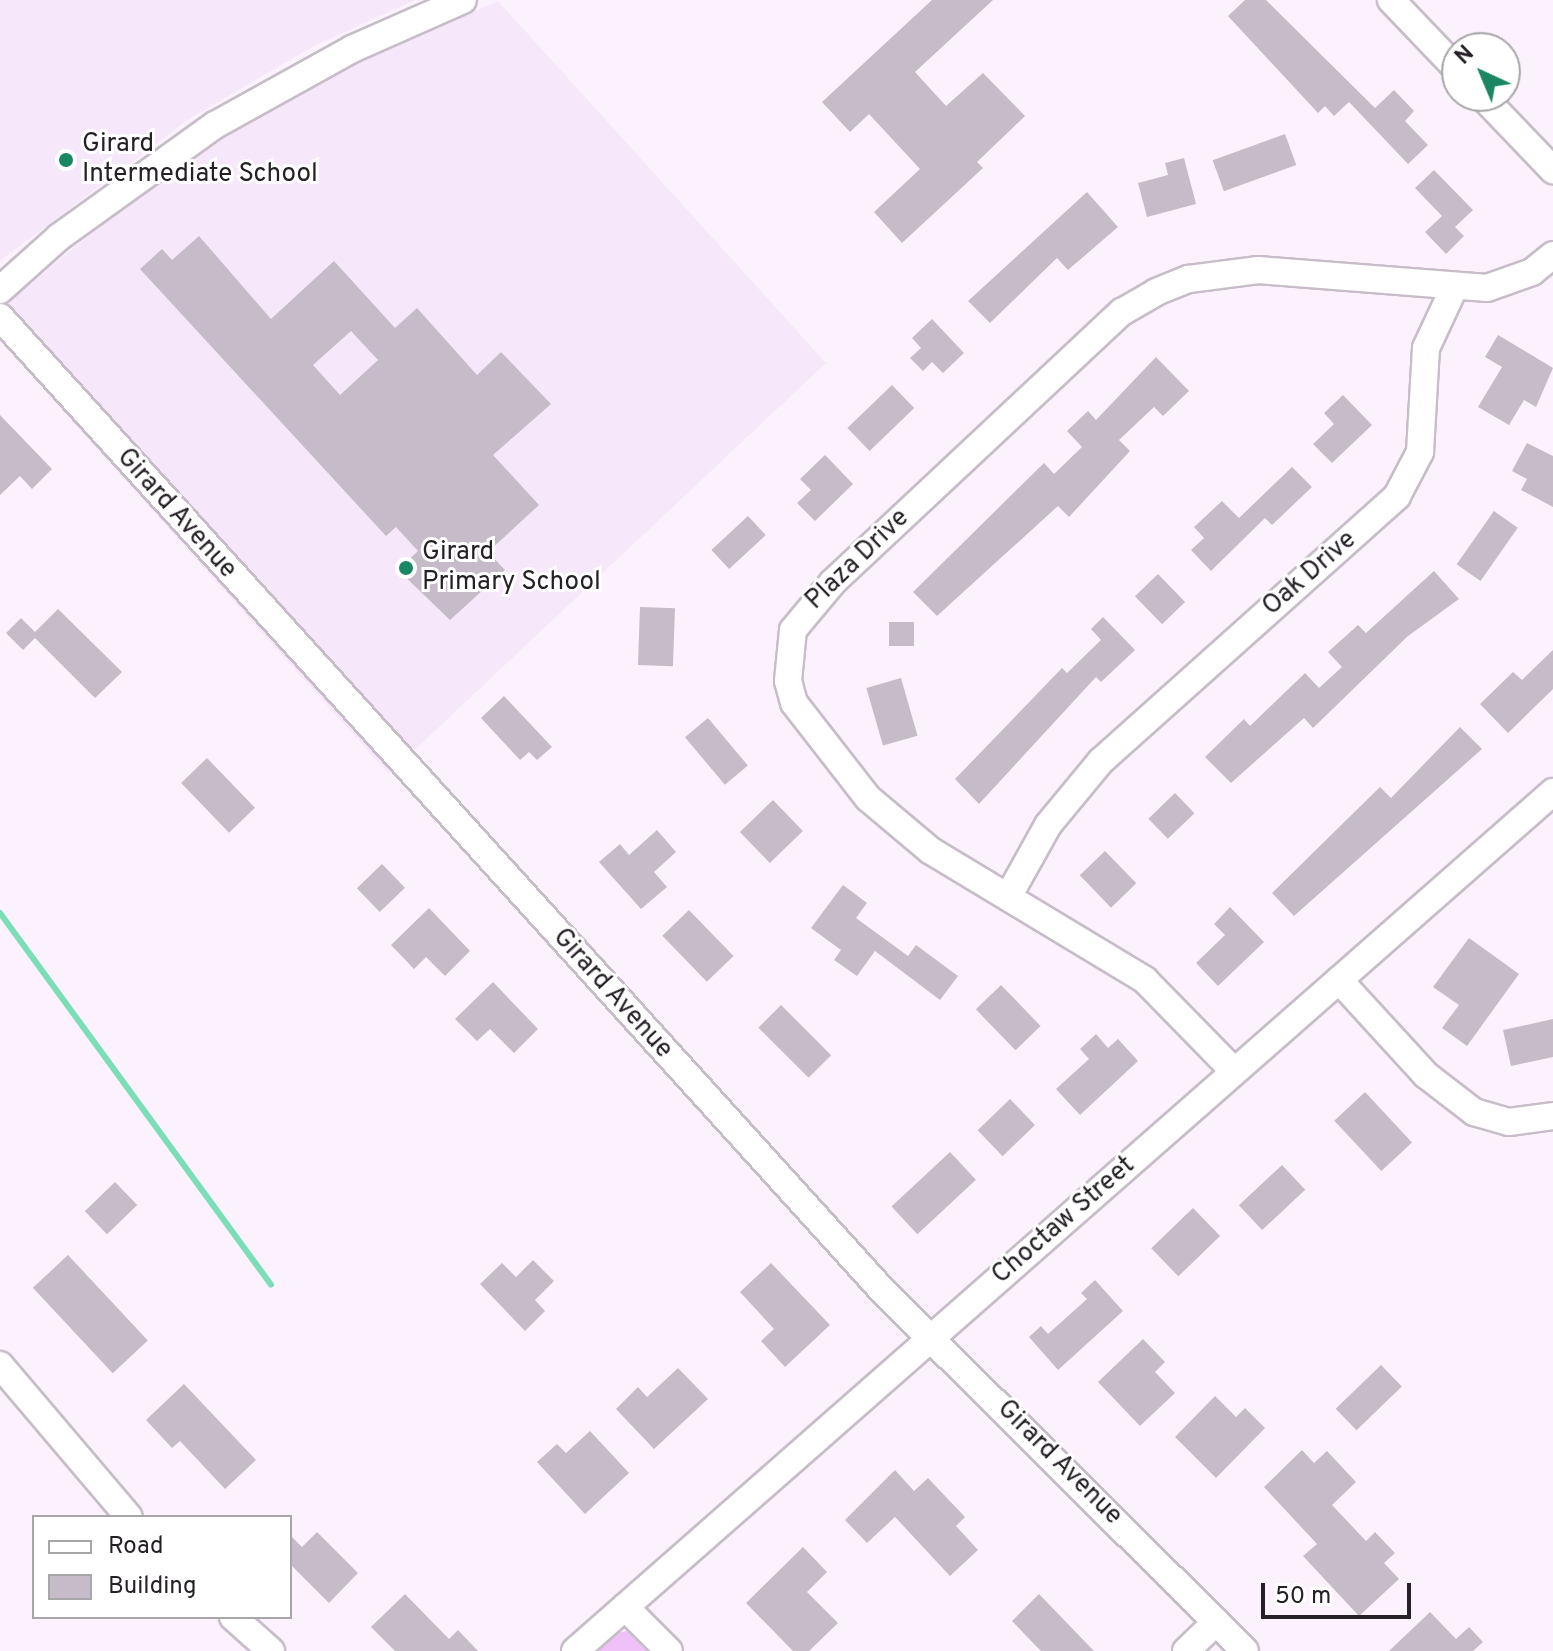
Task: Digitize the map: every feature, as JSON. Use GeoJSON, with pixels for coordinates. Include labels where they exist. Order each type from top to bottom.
{"type":"FeatureCollection","features":[{"type":"Feature","properties":{"kind":"street"},"geometry":{"type":"LineString","coordinates":[[0,290],[59,237],[215,125],[352,49],[463,0]]}},
{"type":"Feature","properties":{"kind":"street"},"geometry":{"type":"LineString","coordinates":[[1391,0],[1441,52]]}},
{"type":"Feature","properties":{"kind":"street"},"geometry":{"type":"LineString","coordinates":[[1497,112],[1553,170]]}},
{"type":"Feature","properties":{"kind":"street"},"geometry":{"type":"LineString","coordinates":[[1454,288],[1510,282],[1553,255]]}},
{"type":"Feature","properties":{"kind":"street","name":"Plaza Drive"},"geometry":{"type":"LineString","coordinates":[[1234,1071],[1145,980],[1008,897],[894,821],[806,725],[794,703],[788,667],[793,630],[806,608],[1122,312],[1156,292],[1189,279],[1258,270],[1454,288]]}},
{"type":"Feature","properties":{"kind":"street","name":"Oak Drive"},"geometry":{"type":"LineString","coordinates":[[1008,897],[1048,825],[1101,761],[1397,496],[1420,452],[1426,348],[1454,288]]}},
{"type":"Feature","properties":{"kind":"street","name":"Girard Avenue"},"geometry":{"type":"LineString","coordinates":[[0,317],[881,1289],[933,1336],[1245,1651]]}},
{"type":"Feature","properties":{"kind":"street","name":"Choctaw Street"},"geometry":{"type":"LineString","coordinates":[[575,1651],[1553,792]]}},
{"type":"Feature","properties":{"kind":"street"},"geometry":{"type":"LineString","coordinates":[[1339,980],[1426,1075],[1474,1112],[1509,1122],[1553,1116]]}},
{"type":"Feature","properties":{"kind":"street"},"geometry":{"type":"LineString","coordinates":[[0,1365],[127,1515]]}},
{"type":"Feature","properties":{"kind":"street"},"geometry":{"type":"LineString","coordinates":[[625,1607],[669,1651]]}},
{"type":"Feature","properties":{"kind":"street"},"geometry":{"type":"LineString","coordinates":[[235,1619],[271,1651]]}},
{"type":"Feature","properties":{"kind":"street"},"geometry":{"type":"LineString","coordinates":[[1186,1651],[1216,1622]]}},
{"type":"Feature","properties":{"kind":"shaded area","name":"Girard Intermediate School"},"geometry":{"type":"Polygon","coordinates":[[[0,0],[415,0],[312,47],[189,119],[0,261],[0,0]]]}},
{"type":"Feature","properties":{"kind":"shaded area","name":"Girard Primary School"},"geometry":{"type":"Polygon","coordinates":[[[498,1],[826,363],[389,774],[0,341],[0,309],[138,195],[252,119],[373,56],[498,1]]]}},
{"type":"Feature","properties":{"kind":"shaded area"},"geometry":{"type":"Polygon","coordinates":[[[626,1631],[655,1651],[596,1651],[617,1633],[626,1631]]]}},
{"type":"Feature","properties":{"kind":"building"},"geometry":{"type":"Polygon","coordinates":[[[932,0],[993,0],[915,72],[946,106],[983,73],[1025,116],[977,162],[983,168],[902,243],[874,212],[920,169],[869,114],[850,132],[822,102],[932,0]]]}},
{"type":"Feature","properties":{"kind":"building"},"geometry":{"type":"Polygon","coordinates":[[[1245,0],[1266,0],[1375,108],[1394,90],[1414,111],[1405,121],[1428,145],[1408,164],[1349,102],[1334,116],[1325,106],[1318,113],[1228,16],[1245,0]]]}},
{"type":"Feature","properties":{"kind":"building"},"geometry":{"type":"Polygon","coordinates":[[[1285,134],[1296,165],[1224,191],[1213,160],[1285,134]]]}},
{"type":"Feature","properties":{"kind":"building"},"geometry":{"type":"Polygon","coordinates":[[[1184,158],[1196,204],[1147,217],[1138,183],[1168,175],[1165,163],[1184,158]]]}},
{"type":"Feature","properties":{"kind":"building"},"geometry":{"type":"Polygon","coordinates":[[[1434,170],[1473,210],[1455,227],[1464,236],[1446,254],[1425,232],[1442,216],[1415,188],[1434,170]]]}},
{"type":"Feature","properties":{"kind":"building"},"geometry":{"type":"Polygon","coordinates":[[[1087,192],[1118,227],[1068,270],[1057,258],[990,323],[968,301],[1087,192]]]}},
{"type":"Feature","properties":{"kind":"building"},"geometry":{"type":"Polygon","coordinates":[[[199,236],[271,319],[334,261],[395,328],[417,308],[477,375],[501,352],[551,404],[493,455],[539,505],[488,552],[505,570],[450,620],[398,570],[418,551],[396,527],[386,536],[140,269],[162,249],[172,260],[199,236]],[[351,331],[313,365],[340,395],[378,360],[351,331]]]}},
{"type":"Feature","properties":{"kind":"building"},"geometry":{"type":"Polygon","coordinates":[[[932,319],[964,353],[943,373],[932,362],[923,371],[910,358],[921,348],[912,338],[932,319]]]}},
{"type":"Feature","properties":{"kind":"building"},"geometry":{"type":"Polygon","coordinates":[[[1498,335],[1553,368],[1536,407],[1524,400],[1509,425],[1478,407],[1502,367],[1485,357],[1498,335]]]}},
{"type":"Feature","properties":{"kind":"building"},"geometry":{"type":"Polygon","coordinates":[[[1156,357],[1189,391],[1163,416],[1154,407],[1119,440],[1130,451],[1069,517],[1058,506],[937,616],[913,592],[1044,463],[1054,474],[1082,447],[1067,431],[1088,411],[1096,420],[1156,357]]]}},
{"type":"Feature","properties":{"kind":"building"},"geometry":{"type":"Polygon","coordinates":[[[892,385],[914,408],[870,451],[847,428],[892,385]]]}},
{"type":"Feature","properties":{"kind":"building"},"geometry":{"type":"Polygon","coordinates":[[[1343,395],[1372,425],[1332,463],[1313,444],[1334,424],[1324,413],[1343,395]]]}},
{"type":"Feature","properties":{"kind":"building"},"geometry":{"type":"Polygon","coordinates":[[[0,415],[52,469],[32,489],[20,476],[0,495],[0,415]]]}},
{"type":"Feature","properties":{"kind":"building"},"geometry":{"type":"Polygon","coordinates":[[[1527,443],[1553,456],[1553,507],[1521,490],[1527,479],[1512,471],[1527,443]]]}},
{"type":"Feature","properties":{"kind":"building"},"geometry":{"type":"Polygon","coordinates":[[[825,455],[853,484],[815,521],[797,503],[811,490],[800,479],[825,455]]]}},
{"type":"Feature","properties":{"kind":"building"},"geometry":{"type":"Polygon","coordinates":[[[1292,467],[1312,487],[1272,525],[1265,518],[1211,571],[1191,550],[1204,538],[1194,527],[1222,501],[1239,518],[1292,467]]]}},
{"type":"Feature","properties":{"kind":"building"},"geometry":{"type":"Polygon","coordinates":[[[1494,511],[1518,528],[1480,581],[1457,564],[1494,511]]]}},
{"type":"Feature","properties":{"kind":"building"},"geometry":{"type":"Polygon","coordinates":[[[748,516],[766,535],[729,569],[711,550],[748,516]]]}},
{"type":"Feature","properties":{"kind":"building"},"geometry":{"type":"Polygon","coordinates":[[[1434,571],[1459,599],[1408,636],[1313,728],[1304,718],[1231,783],[1205,757],[1244,719],[1250,726],[1305,673],[1319,688],[1342,667],[1328,652],[1358,625],[1366,633],[1434,571]]]}},
{"type":"Feature","properties":{"kind":"building"},"geometry":{"type":"Polygon","coordinates":[[[1158,574],[1185,602],[1162,624],[1135,596],[1158,574]]]}},
{"type":"Feature","properties":{"kind":"building"},"geometry":{"type":"Polygon","coordinates":[[[640,607],[675,608],[673,666],[638,665],[640,607]]]}},
{"type":"Feature","properties":{"kind":"building"},"geometry":{"type":"Polygon","coordinates":[[[58,609],[122,672],[95,698],[35,638],[23,650],[6,633],[21,618],[35,632],[58,609]]]}},
{"type":"Feature","properties":{"kind":"building"},"geometry":{"type":"Polygon","coordinates":[[[1103,617],[1135,650],[1101,682],[1096,677],[979,804],[955,779],[1062,668],[1067,673],[1101,640],[1091,629],[1103,617]]]}},
{"type":"Feature","properties":{"kind":"building"},"geometry":{"type":"Polygon","coordinates":[[[889,622],[914,622],[914,646],[889,646],[889,622]]]}},
{"type":"Feature","properties":{"kind":"building"},"geometry":{"type":"Polygon","coordinates":[[[1553,650],[1553,689],[1508,733],[1480,704],[1513,672],[1522,680],[1553,650]]]}},
{"type":"Feature","properties":{"kind":"building"},"geometry":{"type":"Polygon","coordinates":[[[901,678],[918,736],[883,746],[866,688],[901,678]]]}},
{"type":"Feature","properties":{"kind":"building"},"geometry":{"type":"Polygon","coordinates":[[[504,696],[552,747],[537,760],[529,752],[520,760],[481,718],[504,696]]]}},
{"type":"Feature","properties":{"kind":"building"},"geometry":{"type":"Polygon","coordinates":[[[708,718],[748,765],[725,785],[685,737],[708,718]]]}},
{"type":"Feature","properties":{"kind":"building"},"geometry":{"type":"Polygon","coordinates":[[[1460,727],[1482,749],[1294,916],[1272,893],[1380,787],[1391,798],[1460,727]]]}},
{"type":"Feature","properties":{"kind":"building"},"geometry":{"type":"Polygon","coordinates":[[[207,758],[255,808],[229,833],[181,783],[207,758]]]}},
{"type":"Feature","properties":{"kind":"building"},"geometry":{"type":"Polygon","coordinates":[[[1175,793],[1194,813],[1168,839],[1148,819],[1175,793]]]}},
{"type":"Feature","properties":{"kind":"building"},"geometry":{"type":"Polygon","coordinates":[[[773,800],[803,831],[770,863],[740,832],[773,800]]]}},
{"type":"Feature","properties":{"kind":"building"},"geometry":{"type":"Polygon","coordinates":[[[657,830],[676,852],[654,872],[667,887],[641,909],[599,862],[620,844],[629,855],[657,830]]]}},
{"type":"Feature","properties":{"kind":"building"},"geometry":{"type":"Polygon","coordinates":[[[1105,851],[1136,883],[1111,908],[1080,875],[1105,851]]]}},
{"type":"Feature","properties":{"kind":"building"},"geometry":{"type":"Polygon","coordinates":[[[382,864],[405,888],[380,912],[357,888],[382,864]]]}},
{"type":"Feature","properties":{"kind":"building"},"geometry":{"type":"Polygon","coordinates":[[[843,885],[867,903],[856,918],[908,956],[916,945],[958,976],[940,1000],[875,951],[857,976],[834,960],[841,950],[811,928],[843,885]]]}},
{"type":"Feature","properties":{"kind":"building"},"geometry":{"type":"Polygon","coordinates":[[[1230,907],[1264,942],[1218,986],[1196,963],[1225,935],[1214,924],[1230,907]]]}},
{"type":"Feature","properties":{"kind":"building"},"geometry":{"type":"Polygon","coordinates":[[[429,908],[470,951],[445,976],[426,957],[414,969],[391,945],[429,908]]]}},
{"type":"Feature","properties":{"kind":"building"},"geometry":{"type":"Polygon","coordinates":[[[689,910],[733,956],[707,982],[662,936],[689,910]]]}},
{"type":"Feature","properties":{"kind":"building"},"geometry":{"type":"Polygon","coordinates":[[[1469,938],[1519,974],[1467,1046],[1442,1028],[1459,1005],[1433,987],[1469,938]]]}},
{"type":"Feature","properties":{"kind":"building"},"geometry":{"type":"Polygon","coordinates":[[[493,982],[538,1029],[514,1053],[490,1029],[477,1041],[455,1019],[493,982]]]}},
{"type":"Feature","properties":{"kind":"building"},"geometry":{"type":"Polygon","coordinates":[[[1001,985],[1041,1026],[1015,1050],[976,1009],[1001,985]]]}},
{"type":"Feature","properties":{"kind":"building"},"geometry":{"type":"Polygon","coordinates":[[[781,1005],[831,1055],[809,1078],[758,1028],[781,1005]]]}},
{"type":"Feature","properties":{"kind":"building"},"geometry":{"type":"Polygon","coordinates":[[[1553,1019],[1553,1057],[1511,1066],[1503,1030],[1553,1019]]]}},
{"type":"Feature","properties":{"kind":"building"},"geometry":{"type":"Polygon","coordinates":[[[1096,1034],[1108,1048],[1118,1039],[1138,1061],[1080,1115],[1056,1089],[1089,1059],[1080,1049],[1096,1034]]]}},
{"type":"Feature","properties":{"kind":"building"},"geometry":{"type":"Polygon","coordinates":[[[1365,1092],[1412,1142],[1381,1171],[1334,1121],[1365,1092]]]}},
{"type":"Feature","properties":{"kind":"building"},"geometry":{"type":"Polygon","coordinates":[[[1010,1099],[1035,1125],[1003,1156],[978,1130],[1010,1099]]]}},
{"type":"Feature","properties":{"kind":"building"},"geometry":{"type":"Polygon","coordinates":[[[950,1152],[976,1180],[917,1234],[891,1207],[950,1152]]]}},
{"type":"Feature","properties":{"kind":"building"},"geometry":{"type":"Polygon","coordinates":[[[1282,1165],[1305,1190],[1262,1230],[1239,1205],[1282,1165]]]}},
{"type":"Feature","properties":{"kind":"building"},"geometry":{"type":"Polygon","coordinates":[[[115,1182],[137,1205],[107,1234],[85,1211],[115,1182]]]}},
{"type":"Feature","properties":{"kind":"building"},"geometry":{"type":"Polygon","coordinates":[[[1193,1208],[1220,1236],[1178,1276],[1151,1248],[1193,1208]]]}},
{"type":"Feature","properties":{"kind":"building"},"geometry":{"type":"Polygon","coordinates":[[[68,1255],[148,1341],[113,1373],[33,1288],[68,1255]]]}},
{"type":"Feature","properties":{"kind":"building"},"geometry":{"type":"Polygon","coordinates":[[[533,1260],[554,1281],[535,1300],[545,1311],[525,1331],[480,1284],[502,1263],[516,1277],[533,1260]]]}},
{"type":"Feature","properties":{"kind":"building"},"geometry":{"type":"Polygon","coordinates":[[[771,1263],[830,1325],[785,1367],[761,1341],[774,1329],[740,1292],[771,1263]]]}},
{"type":"Feature","properties":{"kind":"building"},"geometry":{"type":"Polygon","coordinates":[[[1095,1280],[1123,1311],[1058,1370],[1029,1337],[1041,1326],[1048,1334],[1087,1299],[1081,1293],[1095,1280]]]}},
{"type":"Feature","properties":{"kind":"building"},"geometry":{"type":"Polygon","coordinates":[[[1143,1339],[1165,1362],[1155,1372],[1175,1393],[1140,1426],[1098,1382],[1143,1339]]]}},
{"type":"Feature","properties":{"kind":"building"},"geometry":{"type":"Polygon","coordinates":[[[1381,1365],[1402,1387],[1357,1430],[1336,1409],[1381,1365]]]}},
{"type":"Feature","properties":{"kind":"building"},"geometry":{"type":"Polygon","coordinates":[[[678,1368],[708,1399],[654,1449],[616,1409],[638,1387],[647,1397],[678,1368]]]}},
{"type":"Feature","properties":{"kind":"building"},"geometry":{"type":"Polygon","coordinates":[[[184,1384],[256,1460],[225,1489],[180,1441],[172,1448],[146,1420],[184,1384]]]}},
{"type":"Feature","properties":{"kind":"building"},"geometry":{"type":"Polygon","coordinates":[[[1215,1396],[1236,1417],[1245,1408],[1265,1428],[1216,1478],[1175,1437],[1215,1396]]]}},
{"type":"Feature","properties":{"kind":"building"},"geometry":{"type":"Polygon","coordinates":[[[590,1431],[629,1473],[585,1514],[537,1462],[557,1444],[566,1453],[590,1431]]]}},
{"type":"Feature","properties":{"kind":"building"},"geometry":{"type":"Polygon","coordinates":[[[1302,1450],[1314,1463],[1327,1451],[1356,1482],[1332,1505],[1366,1541],[1375,1532],[1395,1553],[1384,1563],[1399,1579],[1359,1616],[1303,1556],[1317,1544],[1264,1487],[1302,1450]]]}},
{"type":"Feature","properties":{"kind":"building"},"geometry":{"type":"Polygon","coordinates":[[[895,1470],[914,1491],[928,1478],[965,1517],[956,1526],[978,1550],[950,1576],[895,1517],[867,1543],[845,1520],[895,1470]]]}},
{"type":"Feature","properties":{"kind":"building"},"geometry":{"type":"Polygon","coordinates":[[[317,1532],[358,1573],[329,1603],[292,1566],[292,1537],[302,1547],[317,1532]]]}},
{"type":"Feature","properties":{"kind":"building"},"geometry":{"type":"Polygon","coordinates":[[[803,1547],[827,1572],[807,1592],[838,1623],[809,1651],[793,1651],[746,1603],[803,1547]]]}},
{"type":"Feature","properties":{"kind":"building"},"geometry":{"type":"Polygon","coordinates":[[[405,1594],[449,1639],[458,1630],[478,1651],[395,1651],[371,1627],[405,1594]]]}},
{"type":"Feature","properties":{"kind":"building"},"geometry":{"type":"Polygon","coordinates":[[[1039,1594],[1094,1651],[1041,1651],[1012,1621],[1039,1594]]]}},
{"type":"Feature","properties":{"kind":"building"},"geometry":{"type":"Polygon","coordinates":[[[1430,1612],[1456,1639],[1469,1627],[1483,1642],[1473,1651],[1389,1651],[1430,1612]]]}},
{"type":"Feature","properties":{"kind":"waterway"},"geometry":{"type":"LineString","coordinates":[[0,913],[271,1285]]}},
{"type":"Feature","properties":{"kind":"place","name":"Girard Intermediate School"},"geometry":{"type":"Point","coordinates":[66,160]}},
{"type":"Feature","properties":{"kind":"place","name":"Girard Primary School"},"geometry":{"type":"Point","coordinates":[406,568]}}]}
